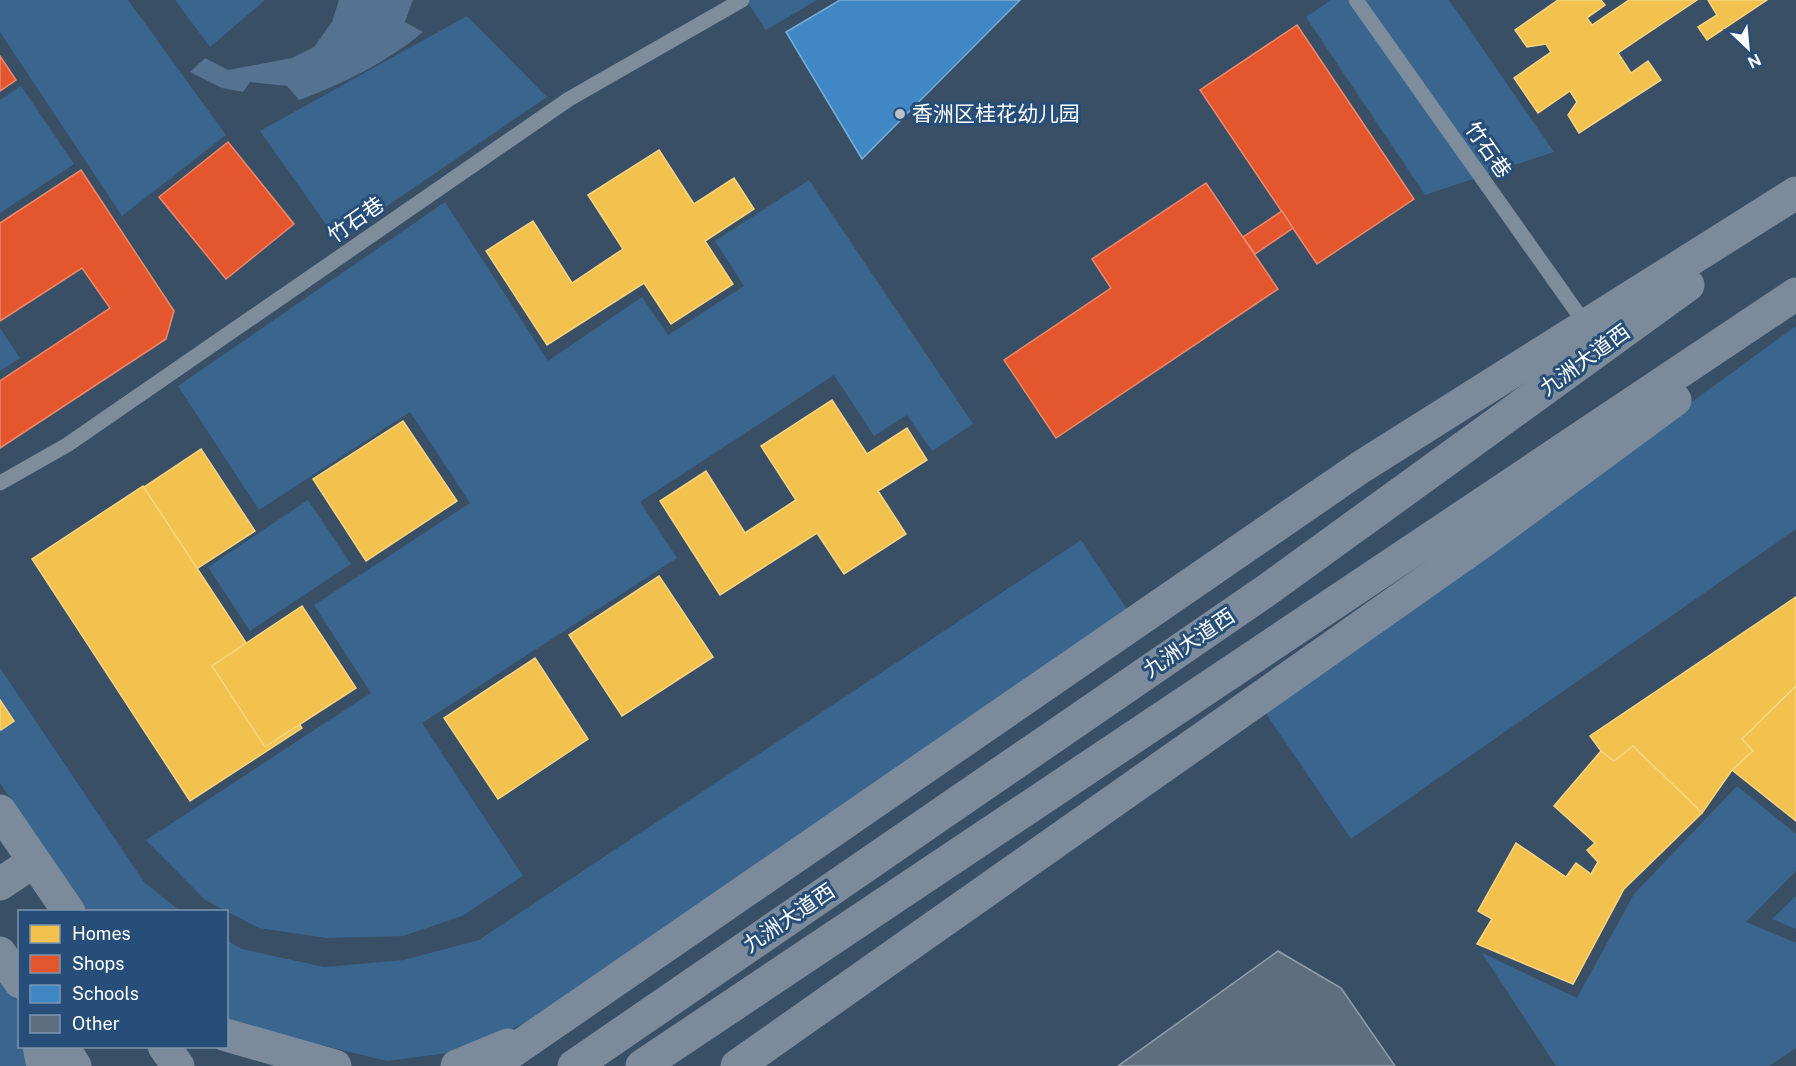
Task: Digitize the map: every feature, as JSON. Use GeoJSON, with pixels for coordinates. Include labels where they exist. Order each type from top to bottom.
{"type":"FeatureCollection","features":[{"type":"Feature","properties":{"kind":"main road"},"geometry":{"type":"LineString","coordinates":[[491,1066],[1361,467],[1796,193]]}},
{"type":"Feature","properties":{"kind":"main road"},"geometry":{"type":"LineString","coordinates":[[525,1066],[1796,200]]}},
{"type":"Feature","properties":{"kind":"main road","name":"九洲大道西"},"geometry":{"type":"LineString","coordinates":[[574,1066],[1267,590],[1796,207]]}},
{"type":"Feature","properties":{"kind":"main road","name":"九洲大道西"},"geometry":{"type":"LineString","coordinates":[[642,1066],[1796,294]]}},
{"type":"Feature","properties":{"kind":"main road"},"geometry":{"type":"LineString","coordinates":[[737,1066],[1477,546],[1796,311]]}},
{"type":"Feature","properties":{"kind":"main road"},"geometry":{"type":"LineString","coordinates":[[0,811],[68,910]]}},
{"type":"Feature","properties":{"kind":"main road"},"geometry":{"type":"LineString","coordinates":[[0,884],[33,862]]}},
{"type":"Feature","properties":{"kind":"main road"},"geometry":{"type":"LineString","coordinates":[[0,953],[18,979]]}},
{"type":"Feature","properties":{"kind":"main road"},"geometry":{"type":"LineString","coordinates":[[457,1066],[496,1052],[566,1015]]}},
{"type":"Feature","properties":{"kind":"main road"},"geometry":{"type":"LineString","coordinates":[[228,1036],[335,1066]]}},
{"type":"Feature","properties":{"kind":"main road"},"geometry":{"type":"LineString","coordinates":[[39,1048],[43,1066]]}},
{"type":"Feature","properties":{"kind":"main road"},"geometry":{"type":"LineString","coordinates":[[63,1048],[75,1066]]}},
{"type":"Feature","properties":{"kind":"main road"},"geometry":{"type":"LineString","coordinates":[[166,1048],[178,1066]]}},
{"type":"Feature","properties":{"kind":"lane","name":"竹石巷"},"geometry":{"type":"LineString","coordinates":[[0,483],[67,445],[569,99],[742,0]]}},
{"type":"Feature","properties":{"kind":"lane","name":"竹石巷"},"geometry":{"type":"LineString","coordinates":[[1356,0],[1586,325]]}},
{"type":"Feature","properties":{"kind":"shaded area"},"geometry":{"type":"Polygon","coordinates":[[[0,0],[128,0],[226,135],[122,216],[0,32],[0,0]]]}},
{"type":"Feature","properties":{"kind":"shaded area"},"geometry":{"type":"Polygon","coordinates":[[[175,0],[265,0],[210,47],[175,0]]]}},
{"type":"Feature","properties":{"kind":"shaded area"},"geometry":{"type":"Polygon","coordinates":[[[339,0],[413,0],[405,22],[423,32],[395,53],[364,71],[299,100],[287,86],[250,82],[243,92],[222,88],[190,72],[205,58],[228,70],[292,58],[314,47],[332,22],[339,0]]]}},
{"type":"Feature","properties":{"kind":"shaded area"},"geometry":{"type":"Polygon","coordinates":[[[746,0],[817,0],[766,30],[746,0]]]}},
{"type":"Feature","properties":{"kind":"shaded area"},"geometry":{"type":"Polygon","coordinates":[[[1331,0],[1449,0],[1554,152],[1425,195],[1306,17],[1331,0]]]}},
{"type":"Feature","properties":{"kind":"shaded area"},"geometry":{"type":"Polygon","coordinates":[[[467,16],[547,97],[337,240],[260,131],[467,16]]]}},
{"type":"Feature","properties":{"kind":"shaded area"},"geometry":{"type":"Polygon","coordinates":[[[21,86],[74,164],[0,213],[0,100],[21,86]]]}},
{"type":"Feature","properties":{"kind":"shaded area"},"geometry":{"type":"Polygon","coordinates":[[[809,180],[973,424],[932,451],[907,415],[874,436],[834,375],[640,502],[677,558],[422,723],[523,876],[462,916],[403,936],[326,938],[259,928],[205,900],[146,840],[371,693],[314,605],[470,503],[410,412],[259,510],[178,386],[445,202],[548,361],[642,297],[668,335],[744,286],[715,241],[809,180]]]}},
{"type":"Feature","properties":{"kind":"shaded area"},"geometry":{"type":"Polygon","coordinates":[[[1796,326],[1796,529],[1351,839],[1265,712],[1796,326]]]}},
{"type":"Feature","properties":{"kind":"shaded area"},"geometry":{"type":"Polygon","coordinates":[[[0,328],[20,358],[0,371],[0,328]]]}},
{"type":"Feature","properties":{"kind":"shaded area"},"geometry":{"type":"Polygon","coordinates":[[[308,500],[351,564],[250,631],[208,567],[308,500]]]}},
{"type":"Feature","properties":{"kind":"shaded area"},"geometry":{"type":"Polygon","coordinates":[[[1081,540],[1127,609],[562,1005],[503,1033],[449,1053],[387,1061],[228,1022],[228,941],[242,949],[324,967],[404,960],[479,940],[1081,540]]]}},
{"type":"Feature","properties":{"kind":"shaded area"},"geometry":{"type":"Polygon","coordinates":[[[0,668],[144,882],[179,910],[84,910],[0,783],[0,668]]]}},
{"type":"Feature","properties":{"kind":"shaded area"},"geometry":{"type":"Polygon","coordinates":[[[1737,786],[1796,834],[1796,871],[1746,922],[1796,943],[1796,1048],[1769,1066],[1556,1066],[1482,953],[1577,998],[1634,894],[1737,786]]]}},
{"type":"Feature","properties":{"kind":"shaded area"},"geometry":{"type":"Polygon","coordinates":[[[1796,896],[1796,929],[1772,919],[1796,896]]]}},
{"type":"Feature","properties":{"kind":"shaded area"},"geometry":{"type":"Polygon","coordinates":[[[0,957],[18,984],[18,1048],[37,1048],[41,1066],[0,1066],[0,957]]]}},
{"type":"Feature","properties":{"kind":"building: Homes"},"geometry":{"type":"Polygon","coordinates":[[[1558,0],[1601,0],[1605,5],[1587,18],[1592,25],[1629,0],[1697,0],[1618,53],[1631,73],[1648,61],[1661,80],[1579,133],[1568,115],[1577,102],[1570,91],[1538,113],[1514,78],[1551,52],[1546,44],[1527,47],[1515,30],[1558,0]]]}},
{"type":"Feature","properties":{"kind":"building: Homes"},"geometry":{"type":"Polygon","coordinates":[[[1708,0],[1767,0],[1707,40],[1698,27],[1717,15],[1708,0]]]}},
{"type":"Feature","properties":{"kind":"building: Homes"},"geometry":{"type":"Polygon","coordinates":[[[659,150],[694,204],[734,178],[754,209],[705,241],[733,284],[671,324],[644,283],[547,345],[486,251],[533,221],[572,283],[623,249],[588,195],[659,150]]]}},
{"type":"Feature","properties":{"kind":"building: Homes"},"geometry":{"type":"Polygon","coordinates":[[[832,400],[867,454],[907,428],[927,460],[878,491],[906,534],[844,574],[817,533],[720,595],[660,501],[706,471],[745,533],[796,500],[761,446],[832,400]]]}},
{"type":"Feature","properties":{"kind":"building: Homes"},"geometry":{"type":"Polygon","coordinates":[[[403,421],[457,501],[366,561],[313,479],[403,421]]]}},
{"type":"Feature","properties":{"kind":"building: Homes"},"geometry":{"type":"Polygon","coordinates":[[[201,449],[255,531],[164,590],[111,509],[201,449]]]}},
{"type":"Feature","properties":{"kind":"building: Homes"},"geometry":{"type":"Polygon","coordinates":[[[143,486],[302,728],[190,801],[32,559],[143,486]]]}},
{"type":"Feature","properties":{"kind":"building: Homes"},"geometry":{"type":"Polygon","coordinates":[[[659,576],[713,657],[622,716],[569,635],[659,576]]]}},
{"type":"Feature","properties":{"kind":"building: Homes"},"geometry":{"type":"Polygon","coordinates":[[[1796,597],[1796,686],[1742,739],[1753,751],[1732,770],[1702,813],[1633,746],[1614,761],[1601,751],[1590,736],[1796,597]]]}},
{"type":"Feature","properties":{"kind":"building: Homes"},"geometry":{"type":"Polygon","coordinates":[[[302,606],[356,688],[265,747],[212,666],[302,606]]]}},
{"type":"Feature","properties":{"kind":"building: Homes"},"geometry":{"type":"Polygon","coordinates":[[[535,658],[588,739],[498,799],[444,718],[535,658]]]}},
{"type":"Feature","properties":{"kind":"building: Homes"},"geometry":{"type":"Polygon","coordinates":[[[1796,686],[1796,821],[1732,770],[1753,751],[1742,739],[1796,686]]]}},
{"type":"Feature","properties":{"kind":"building: Homes"},"geometry":{"type":"Polygon","coordinates":[[[0,700],[14,721],[1,730],[0,728],[0,700]]]}},
{"type":"Feature","properties":{"kind":"building: Homes"},"geometry":{"type":"Polygon","coordinates":[[[1633,746],[1702,813],[1624,889],[1573,984],[1477,944],[1492,919],[1478,911],[1516,843],[1566,877],[1576,863],[1591,874],[1598,862],[1587,850],[1595,843],[1554,806],[1601,751],[1614,761],[1633,746]]]}},
{"type":"Feature","properties":{"kind":"building: Shops"},"geometry":{"type":"Polygon","coordinates":[[[1297,25],[1414,199],[1317,264],[1200,90],[1297,25]]]}},
{"type":"Feature","properties":{"kind":"building: Shops"},"geometry":{"type":"Polygon","coordinates":[[[0,56],[16,80],[0,91],[0,56]]]}},
{"type":"Feature","properties":{"kind":"building: Shops"},"geometry":{"type":"Polygon","coordinates":[[[228,142],[294,224],[226,279],[159,197],[228,142]]]}},
{"type":"Feature","properties":{"kind":"building: Shops"},"geometry":{"type":"Polygon","coordinates":[[[81,170],[174,311],[166,339],[0,448],[0,381],[110,308],[82,268],[0,321],[0,223],[81,170]]]}},
{"type":"Feature","properties":{"kind":"building: Shops"},"geometry":{"type":"Polygon","coordinates":[[[1206,183],[1278,289],[1056,438],[1004,360],[1111,288],[1092,259],[1206,183]]]}},
{"type":"Feature","properties":{"kind":"building: Shops"},"geometry":{"type":"Polygon","coordinates":[[[1282,211],[1293,228],[1255,254],[1243,237],[1282,211]]]}},
{"type":"Feature","properties":{"kind":"building: Schools"},"geometry":{"type":"Polygon","coordinates":[[[840,0],[1020,0],[862,159],[786,32],[840,0]]]}},
{"type":"Feature","properties":{"kind":"building: Other"},"geometry":{"type":"Polygon","coordinates":[[[1278,951],[1341,988],[1395,1066],[1118,1066],[1278,951]]]}},
{"type":"Feature","properties":{"kind":"place","name":"香洲区桂花幼儿园"},"geometry":{"type":"Point","coordinates":[900,114]}}]}
